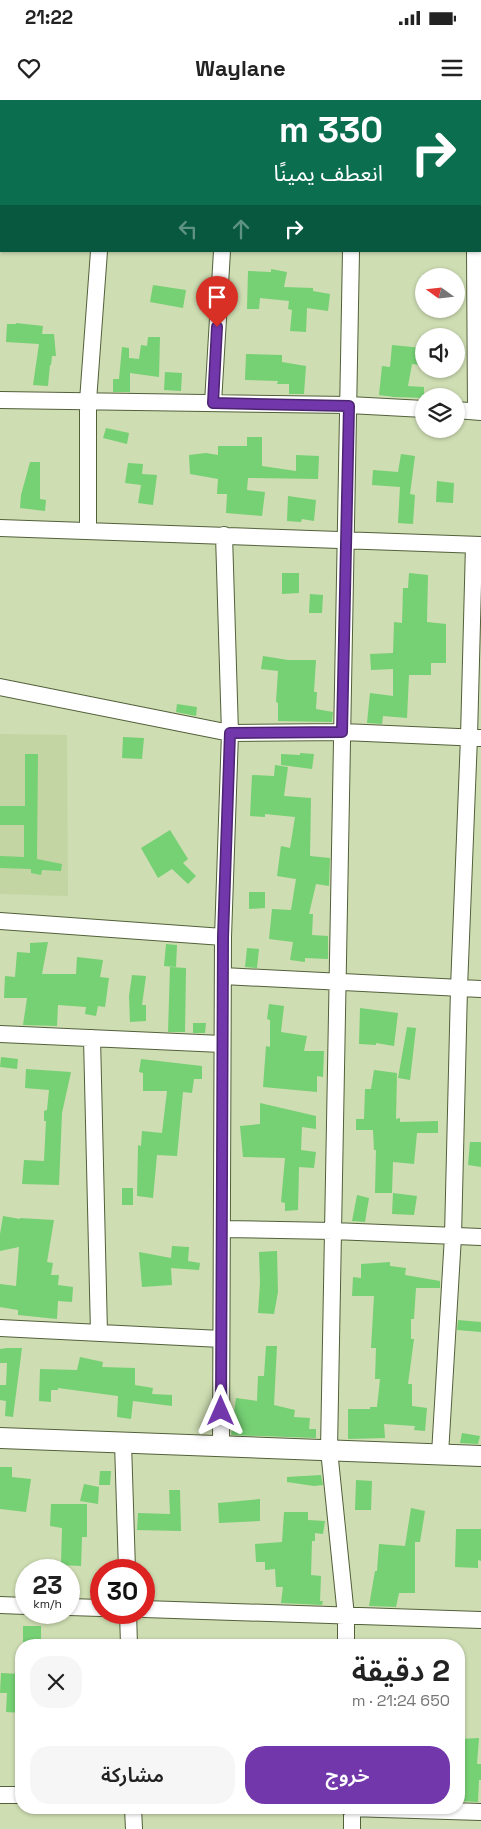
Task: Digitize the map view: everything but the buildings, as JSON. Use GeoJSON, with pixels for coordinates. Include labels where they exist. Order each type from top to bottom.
{"type":"FeatureCollection","features":[{"type":"Feature","properties":{"kind":"street"},"geometry":{"type":"LineString","coordinates":[[88,531],[88,402],[99,252]]}},
{"type":"Feature","properties":{"kind":"street"},"geometry":{"type":"LineString","coordinates":[[213,403],[222,252]]}},
{"type":"Feature","properties":{"kind":"street"},"geometry":{"type":"LineString","coordinates":[[346,1639],[346,1616],[329,1450],[352,252]]}},
{"type":"Feature","properties":{"kind":"street"},"geometry":{"type":"LineString","coordinates":[[465,410],[478,411],[475,252]]}},
{"type":"Feature","properties":{"kind":"street"},"geometry":{"type":"LineString","coordinates":[[0,400],[415,409]]}},
{"type":"Feature","properties":{"kind":"street"},"geometry":{"type":"LineString","coordinates":[[0,528],[477,545],[475,738],[458,988],[453,1236],[440,1454]]}},
{"type":"Feature","properties":{"kind":"street"},"geometry":{"type":"LineString","coordinates":[[221,1446],[223,937],[230,733],[224,535]]}},
{"type":"Feature","properties":{"kind":"street"},"geometry":{"type":"LineString","coordinates":[[0,687],[230,733],[342,732],[475,738]]}},
{"type":"Feature","properties":{"kind":"street"},"geometry":{"type":"LineString","coordinates":[[0,920],[223,937]]}},
{"type":"Feature","properties":{"kind":"street"},"geometry":{"type":"LineString","coordinates":[[223,976],[481,989]]}},
{"type":"Feature","properties":{"kind":"street"},"geometry":{"type":"LineString","coordinates":[[0,1034],[222,1044]]}},
{"type":"Feature","properties":{"kind":"street"},"geometry":{"type":"LineString","coordinates":[[92,1038],[99,1333]]}},
{"type":"Feature","properties":{"kind":"street"},"geometry":{"type":"LineString","coordinates":[[222,1229],[481,1237]]}},
{"type":"Feature","properties":{"kind":"street"},"geometry":{"type":"LineString","coordinates":[[0,1328],[222,1339]]}},
{"type":"Feature","properties":{"kind":"street"},"geometry":{"type":"LineString","coordinates":[[0,1438],[481,1456]]}},
{"type":"Feature","properties":{"kind":"street"},"geometry":{"type":"LineString","coordinates":[[123,1443],[127,1559]]}},
{"type":"Feature","properties":{"kind":"street"},"geometry":{"type":"LineString","coordinates":[[0,1605],[15,1606]]}},
{"type":"Feature","properties":{"kind":"street"},"geometry":{"type":"LineString","coordinates":[[155,1609],[481,1620]]}},
{"type":"Feature","properties":{"kind":"street"},"geometry":{"type":"LineString","coordinates":[[128,1624],[129,1639]]}},
{"type":"Feature","properties":{"kind":"street"},"geometry":{"type":"LineString","coordinates":[[0,1795],[15,1795]]}},
{"type":"Feature","properties":{"kind":"street"},"geometry":{"type":"LineString","coordinates":[[465,1812],[481,1812]]}},
{"type":"Feature","properties":{"kind":"street"},"geometry":{"type":"LineString","coordinates":[[133,1814],[134,1829]]}},
{"type":"Feature","properties":{"kind":"street"},"geometry":{"type":"LineString","coordinates":[[351,1814],[352,1829]]}},
{"type":"Feature","properties":{"kind":"shaded area"},"geometry":{"type":"Polygon","coordinates":[[[0,734],[67,735],[68,896],[0,894],[0,734]]]}},
{"type":"Feature","properties":{"kind":"route"},"geometry":{"type":"LineString","coordinates":[[217,327],[213,403],[349,406],[342,732],[230,733],[223,937],[221,1411]]}}]}
